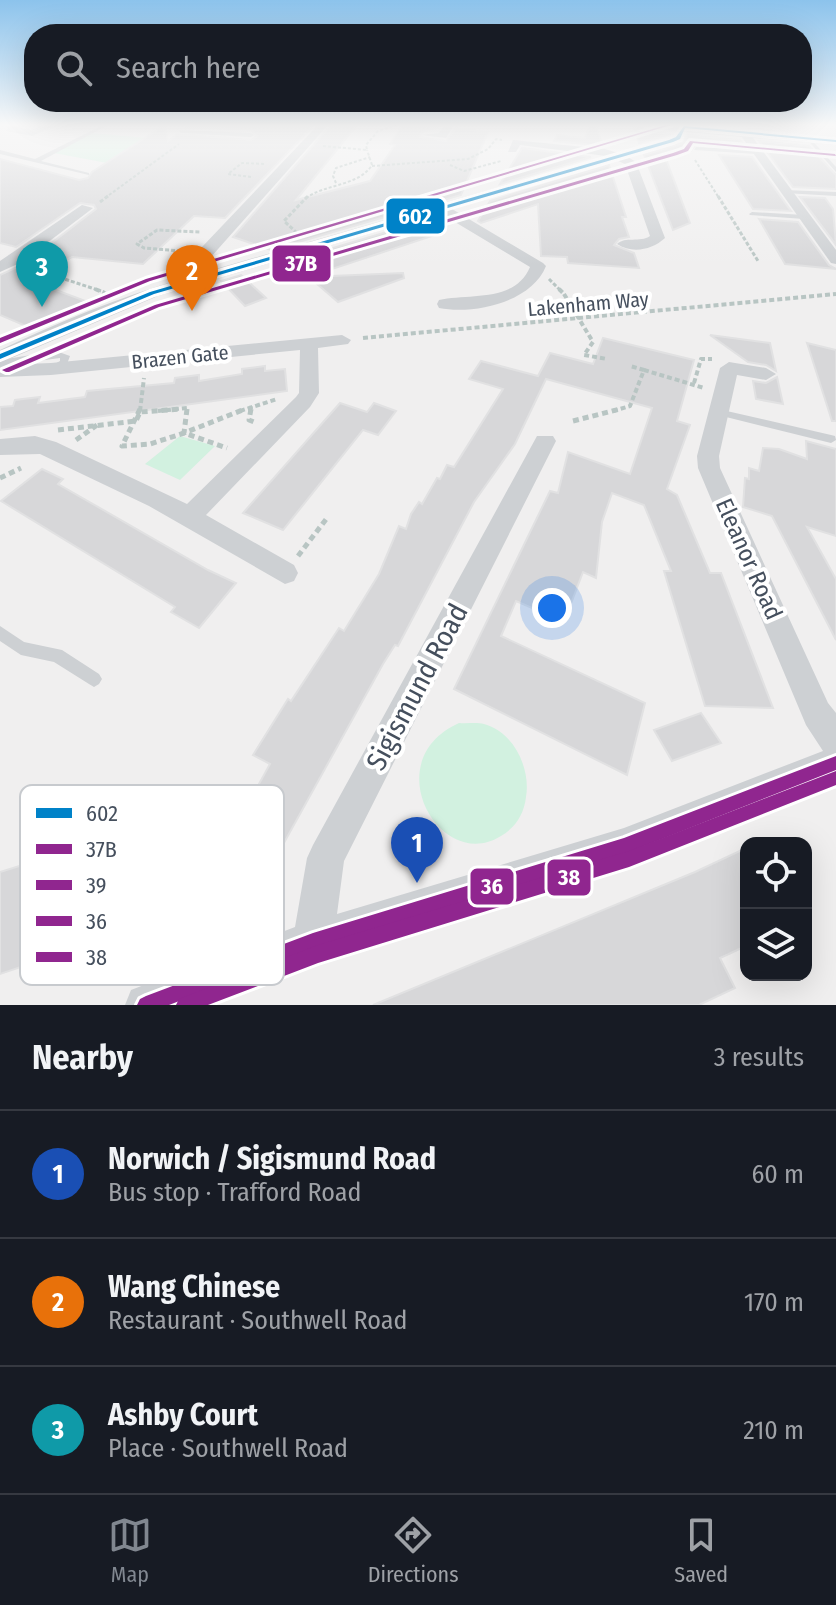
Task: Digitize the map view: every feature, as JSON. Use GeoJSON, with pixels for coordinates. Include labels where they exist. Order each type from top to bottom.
{"type":"FeatureCollection","features":[{"type":"Feature","properties":{"kind":"street"},"geometry":{"type":"LineString","coordinates":[[192,280],[187,276],[188,270],[280,172]]}},
{"type":"Feature","properties":{"kind":"street"},"geometry":{"type":"LineString","coordinates":[[0,360],[39,338],[192,280],[564,172]]}},
{"type":"Feature","properties":{"kind":"street"},"geometry":{"type":"LineString","coordinates":[[624,244],[646,245],[658,238],[635,172]]}},
{"type":"Feature","properties":{"kind":"street"},"geometry":{"type":"LineString","coordinates":[[771,172],[836,260]]}},
{"type":"Feature","properties":{"kind":"street"},"geometry":{"type":"LineString","coordinates":[[7,260],[87,208]]}},
{"type":"Feature","properties":{"kind":"street"},"geometry":{"type":"LineString","coordinates":[[441,208],[538,266],[536,276],[524,287],[507,295],[477,302],[445,304]]}},
{"type":"Feature","properties":{"kind":"street","name":"Brazen Gate"},"geometry":{"type":"LineString","coordinates":[[0,371],[51,369],[342,340]]}},
{"type":"Feature","properties":{"kind":"street"},"geometry":{"type":"LineString","coordinates":[[189,517],[309,393],[309,342]]}},
{"type":"Feature","properties":{"kind":"street"},"geometry":{"type":"LineString","coordinates":[[720,364],[766,374]]}},
{"type":"Feature","properties":{"kind":"street","name":"Eleanor Road"},"geometry":{"type":"LineString","coordinates":[[720,364],[720,404],[708,456],[709,468],[835,762]]}},
{"type":"Feature","properties":{"kind":"street","name":"Brazen Gate"},"geometry":{"type":"LineString","coordinates":[[0,384],[51,369]]}},
{"type":"Feature","properties":{"kind":"street","name":"Sigismund Road"},"geometry":{"type":"LineString","coordinates":[[313,941],[326,858],[545,441]]}},
{"type":"Feature","properties":{"kind":"street"},"geometry":{"type":"LineString","coordinates":[[0,447],[35,444],[48,448],[157,499],[285,573]]}},
{"type":"Feature","properties":{"kind":"street"},"geometry":{"type":"LineString","coordinates":[[284,952],[624,846],[835,762]]}},
{"type":"Feature","properties":{"kind":"street"},"geometry":{"type":"LineString","coordinates":[[146,1005],[198,985]]}},
{"type":"Feature","properties":{"kind":"lane"},"geometry":{"type":"LineString","coordinates":[[79,172],[87,174]]}},
{"type":"Feature","properties":{"kind":"lane"},"geometry":{"type":"LineString","coordinates":[[785,191],[836,194]]}},
{"type":"Feature","properties":{"kind":"lane"},"geometry":{"type":"LineString","coordinates":[[752,214],[804,217]]}},
{"type":"Feature","properties":{"kind":"lane"},"geometry":{"type":"LineString","coordinates":[[0,360],[56,354],[65,356],[64,362],[51,369]]}},
{"type":"Feature","properties":{"kind":"lane"},"geometry":{"type":"LineString","coordinates":[[720,404],[831,439]]}},
{"type":"Feature","properties":{"kind":"lane"},"geometry":{"type":"LineString","coordinates":[[0,633],[21,648],[57,655],[94,679]]}},
{"type":"Feature","properties":{"kind":"path"},"geometry":{"type":"LineString","coordinates":[[87,208],[139,172]]}},
{"type":"Feature","properties":{"kind":"path"},"geometry":{"type":"LineString","coordinates":[[231,172],[228,174],[272,181]]}},
{"type":"Feature","properties":{"kind":"path"},"geometry":{"type":"LineString","coordinates":[[335,172],[336,183]]}},
{"type":"Feature","properties":{"kind":"path"},"geometry":{"type":"LineString","coordinates":[[311,246],[284,221],[313,193],[368,172]]}},
{"type":"Feature","properties":{"kind":"path"},"geometry":{"type":"LineString","coordinates":[[702,172],[758,261]]}},
{"type":"Feature","properties":{"kind":"path"},"geometry":{"type":"LineString","coordinates":[[200,256],[137,244],[157,230],[224,231]]}},
{"type":"Feature","properties":{"kind":"path"},"geometry":{"type":"LineString","coordinates":[[7,260],[105,293],[122,304]]}},
{"type":"Feature","properties":{"kind":"path"},"geometry":{"type":"LineString","coordinates":[[564,294],[593,342],[584,355],[607,359]]}},
{"type":"Feature","properties":{"kind":"path","name":"Lakenham Way"},"geometry":{"type":"LineString","coordinates":[[342,340],[836,294]]}},
{"type":"Feature","properties":{"kind":"path"},"geometry":{"type":"LineString","coordinates":[[694,383],[701,359],[720,364]]}},
{"type":"Feature","properties":{"kind":"path"},"geometry":{"type":"LineString","coordinates":[[630,366],[694,383],[720,404]]}},
{"type":"Feature","properties":{"kind":"path"},"geometry":{"type":"LineString","coordinates":[[573,421],[630,406],[644,370]]}},
{"type":"Feature","properties":{"kind":"path"},"geometry":{"type":"LineString","coordinates":[[45,432],[136,421],[143,384]]}},
{"type":"Feature","properties":{"kind":"path"},"geometry":{"type":"LineString","coordinates":[[140,412],[122,446],[150,444],[277,399]]}},
{"type":"Feature","properties":{"kind":"path"},"geometry":{"type":"LineString","coordinates":[[140,412],[187,408],[184,433]]}},
{"type":"Feature","properties":{"kind":"path"},"geometry":{"type":"LineString","coordinates":[[184,433],[246,457]]}},
{"type":"Feature","properties":{"kind":"path"},"geometry":{"type":"LineString","coordinates":[[285,573],[327,518]]}},
{"type":"Feature","properties":{"kind":"green space"},"geometry":{"type":"Polygon","coordinates":[[[180,436],[215,446],[180,480],[145,464],[180,436]]]}},
{"type":"Feature","properties":{"kind":"green space"},"geometry":{"type":"Polygon","coordinates":[[[459,723],[478,723],[495,728],[512,743],[526,775],[526,797],[518,820],[501,836],[479,844],[457,840],[439,827],[426,808],[420,785],[422,762],[434,740],[459,723]]]}},
{"type":"Feature","properties":{"kind":"building"},"geometry":{"type":"Polygon","coordinates":[[[0,172],[49,172],[79,180],[88,178],[92,172],[269,172],[225,218],[194,216],[143,264],[72,257],[29,280],[91,303],[35,330],[0,315],[0,275],[24,264],[96,209],[94,205],[80,203],[16,247],[0,243],[0,172]]]}},
{"type":"Feature","properties":{"kind":"building"},"geometry":{"type":"Polygon","coordinates":[[[290,172],[319,172],[296,200],[370,181],[376,172],[471,172],[461,195],[271,250],[233,237],[290,172]]]}},
{"type":"Feature","properties":{"kind":"building"},"geometry":{"type":"Polygon","coordinates":[[[507,172],[541,172],[500,184],[507,172]]]}},
{"type":"Feature","properties":{"kind":"building"},"geometry":{"type":"Polygon","coordinates":[[[586,172],[611,172],[629,237],[619,239],[614,245],[634,253],[639,268],[568,263],[567,257],[541,256],[538,204],[481,223],[478,221],[490,201],[586,172]]]}},
{"type":"Feature","properties":{"kind":"building"},"geometry":{"type":"Polygon","coordinates":[[[651,172],[671,172],[690,223],[673,230],[651,172]]]}},
{"type":"Feature","properties":{"kind":"building"},"geometry":{"type":"Polygon","coordinates":[[[730,172],[763,172],[791,211],[753,209],[730,172]]]}},
{"type":"Feature","properties":{"kind":"building"},"geometry":{"type":"Polygon","coordinates":[[[782,172],[833,172],[836,175],[836,189],[793,187],[782,172]]]}},
{"type":"Feature","properties":{"kind":"building"},"geometry":{"type":"Polygon","coordinates":[[[800,197],[825,198],[833,209],[836,245],[800,197]]]}},
{"type":"Feature","properties":{"kind":"building"},"geometry":{"type":"Polygon","coordinates":[[[440,216],[449,222],[444,232],[329,270],[296,259],[440,216]]]}},
{"type":"Feature","properties":{"kind":"building"},"geometry":{"type":"Polygon","coordinates":[[[759,219],[798,222],[829,265],[836,269],[785,264],[759,219]]]}},
{"type":"Feature","properties":{"kind":"building"},"geometry":{"type":"Polygon","coordinates":[[[403,273],[404,278],[338,302],[309,277],[403,273]]]}},
{"type":"Feature","properties":{"kind":"building"},"geometry":{"type":"Polygon","coordinates":[[[241,275],[266,298],[245,306],[221,281],[241,275]]]}},
{"type":"Feature","properties":{"kind":"building"},"geometry":{"type":"Polygon","coordinates":[[[710,335],[770,343],[776,371],[766,365],[748,362],[710,335]]]}},
{"type":"Feature","properties":{"kind":"building"},"geometry":{"type":"Polygon","coordinates":[[[603,338],[694,360],[677,421],[690,425],[667,489],[677,495],[710,573],[721,573],[773,708],[705,706],[664,571],[671,571],[644,505],[612,493],[602,522],[596,578],[583,572],[567,614],[542,603],[539,611],[516,601],[501,636],[645,703],[627,775],[454,689],[550,491],[558,493],[568,452],[630,474],[652,408],[546,379],[515,444],[474,502],[398,646],[395,645],[383,664],[284,843],[284,785],[258,785],[270,764],[253,755],[288,699],[291,701],[339,628],[344,631],[379,574],[399,526],[406,529],[411,514],[419,502],[422,504],[447,465],[454,467],[503,389],[469,379],[481,361],[538,376],[550,353],[593,364],[603,338]]]}},
{"type":"Feature","properties":{"kind":"building"},"geometry":{"type":"Polygon","coordinates":[[[807,343],[836,350],[836,421],[832,421],[807,343]]]}},
{"type":"Feature","properties":{"kind":"building"},"geometry":{"type":"Polygon","coordinates":[[[265,366],[265,371],[285,369],[287,391],[0,430],[0,407],[13,406],[15,400],[40,397],[38,403],[85,397],[87,391],[174,383],[175,378],[199,375],[199,381],[242,374],[242,369],[265,366]]]}},
{"type":"Feature","properties":{"kind":"building"},"geometry":{"type":"Polygon","coordinates":[[[777,377],[783,404],[756,399],[753,381],[766,383],[777,377]]]}},
{"type":"Feature","properties":{"kind":"building"},"geometry":{"type":"Polygon","coordinates":[[[340,403],[367,412],[374,403],[396,411],[378,435],[363,430],[283,530],[243,513],[340,403]]]}},
{"type":"Feature","properties":{"kind":"building"},"geometry":{"type":"Polygon","coordinates":[[[806,441],[836,449],[836,536],[807,527],[836,579],[836,640],[772,516],[743,507],[745,478],[749,479],[749,468],[759,471],[763,448],[779,449],[807,459],[806,441]]]}},
{"type":"Feature","properties":{"kind":"building"},"geometry":{"type":"Polygon","coordinates":[[[42,469],[63,479],[58,484],[236,583],[199,628],[171,612],[175,607],[1,501],[42,469]]]}},
{"type":"Feature","properties":{"kind":"building"},"geometry":{"type":"Polygon","coordinates":[[[701,713],[721,743],[672,761],[654,730],[701,713]]]}},
{"type":"Feature","properties":{"kind":"building"},"geometry":{"type":"Polygon","coordinates":[[[740,851],[740,949],[720,958],[735,988],[699,1005],[373,1005],[740,851]]]}},
{"type":"Feature","properties":{"kind":"building"},"geometry":{"type":"Polygon","coordinates":[[[20,866],[20,967],[0,974],[0,872],[20,866]]]}},
{"type":"Feature","properties":{"kind":"transit line","name":"39"},"geometry":{"type":"LineString","coordinates":[[0,341],[148,280],[511,172]]}},
{"type":"Feature","properties":{"kind":"transit line","name":"602"},"geometry":{"type":"LineString","coordinates":[[0,357],[152,293],[565,172]]}},
{"type":"Feature","properties":{"kind":"transit line","name":"37B"},"geometry":{"type":"LineString","coordinates":[[6,370],[157,306],[614,172]]}},
{"type":"Feature","properties":{"kind":"transit line","name":"36"},"geometry":{"type":"LineString","coordinates":[[284,952],[624,846],[836,763]]}},
{"type":"Feature","properties":{"kind":"transit line","name":"38"},"geometry":{"type":"LineString","coordinates":[[284,967],[629,859],[836,778]]}},
{"type":"Feature","properties":{"kind":"transit line","name":"36"},"geometry":{"type":"LineString","coordinates":[[146,1005],[198,985]]}},
{"type":"Feature","properties":{"kind":"transit line","name":"38"},"geometry":{"type":"LineString","coordinates":[[185,1005],[237,985]]}},
{"type":"Feature","properties":{"kind":"place","name":"Ashby Court"},"geometry":{"type":"Point","coordinates":[42,307]}},
{"type":"Feature","properties":{"kind":"place","name":"Wang Chinese"},"geometry":{"type":"Point","coordinates":[192,311]}},
{"type":"Feature","properties":{"kind":"place","name":"Norwich / Sigismund Road"},"geometry":{"type":"Point","coordinates":[417,883]}}]}
